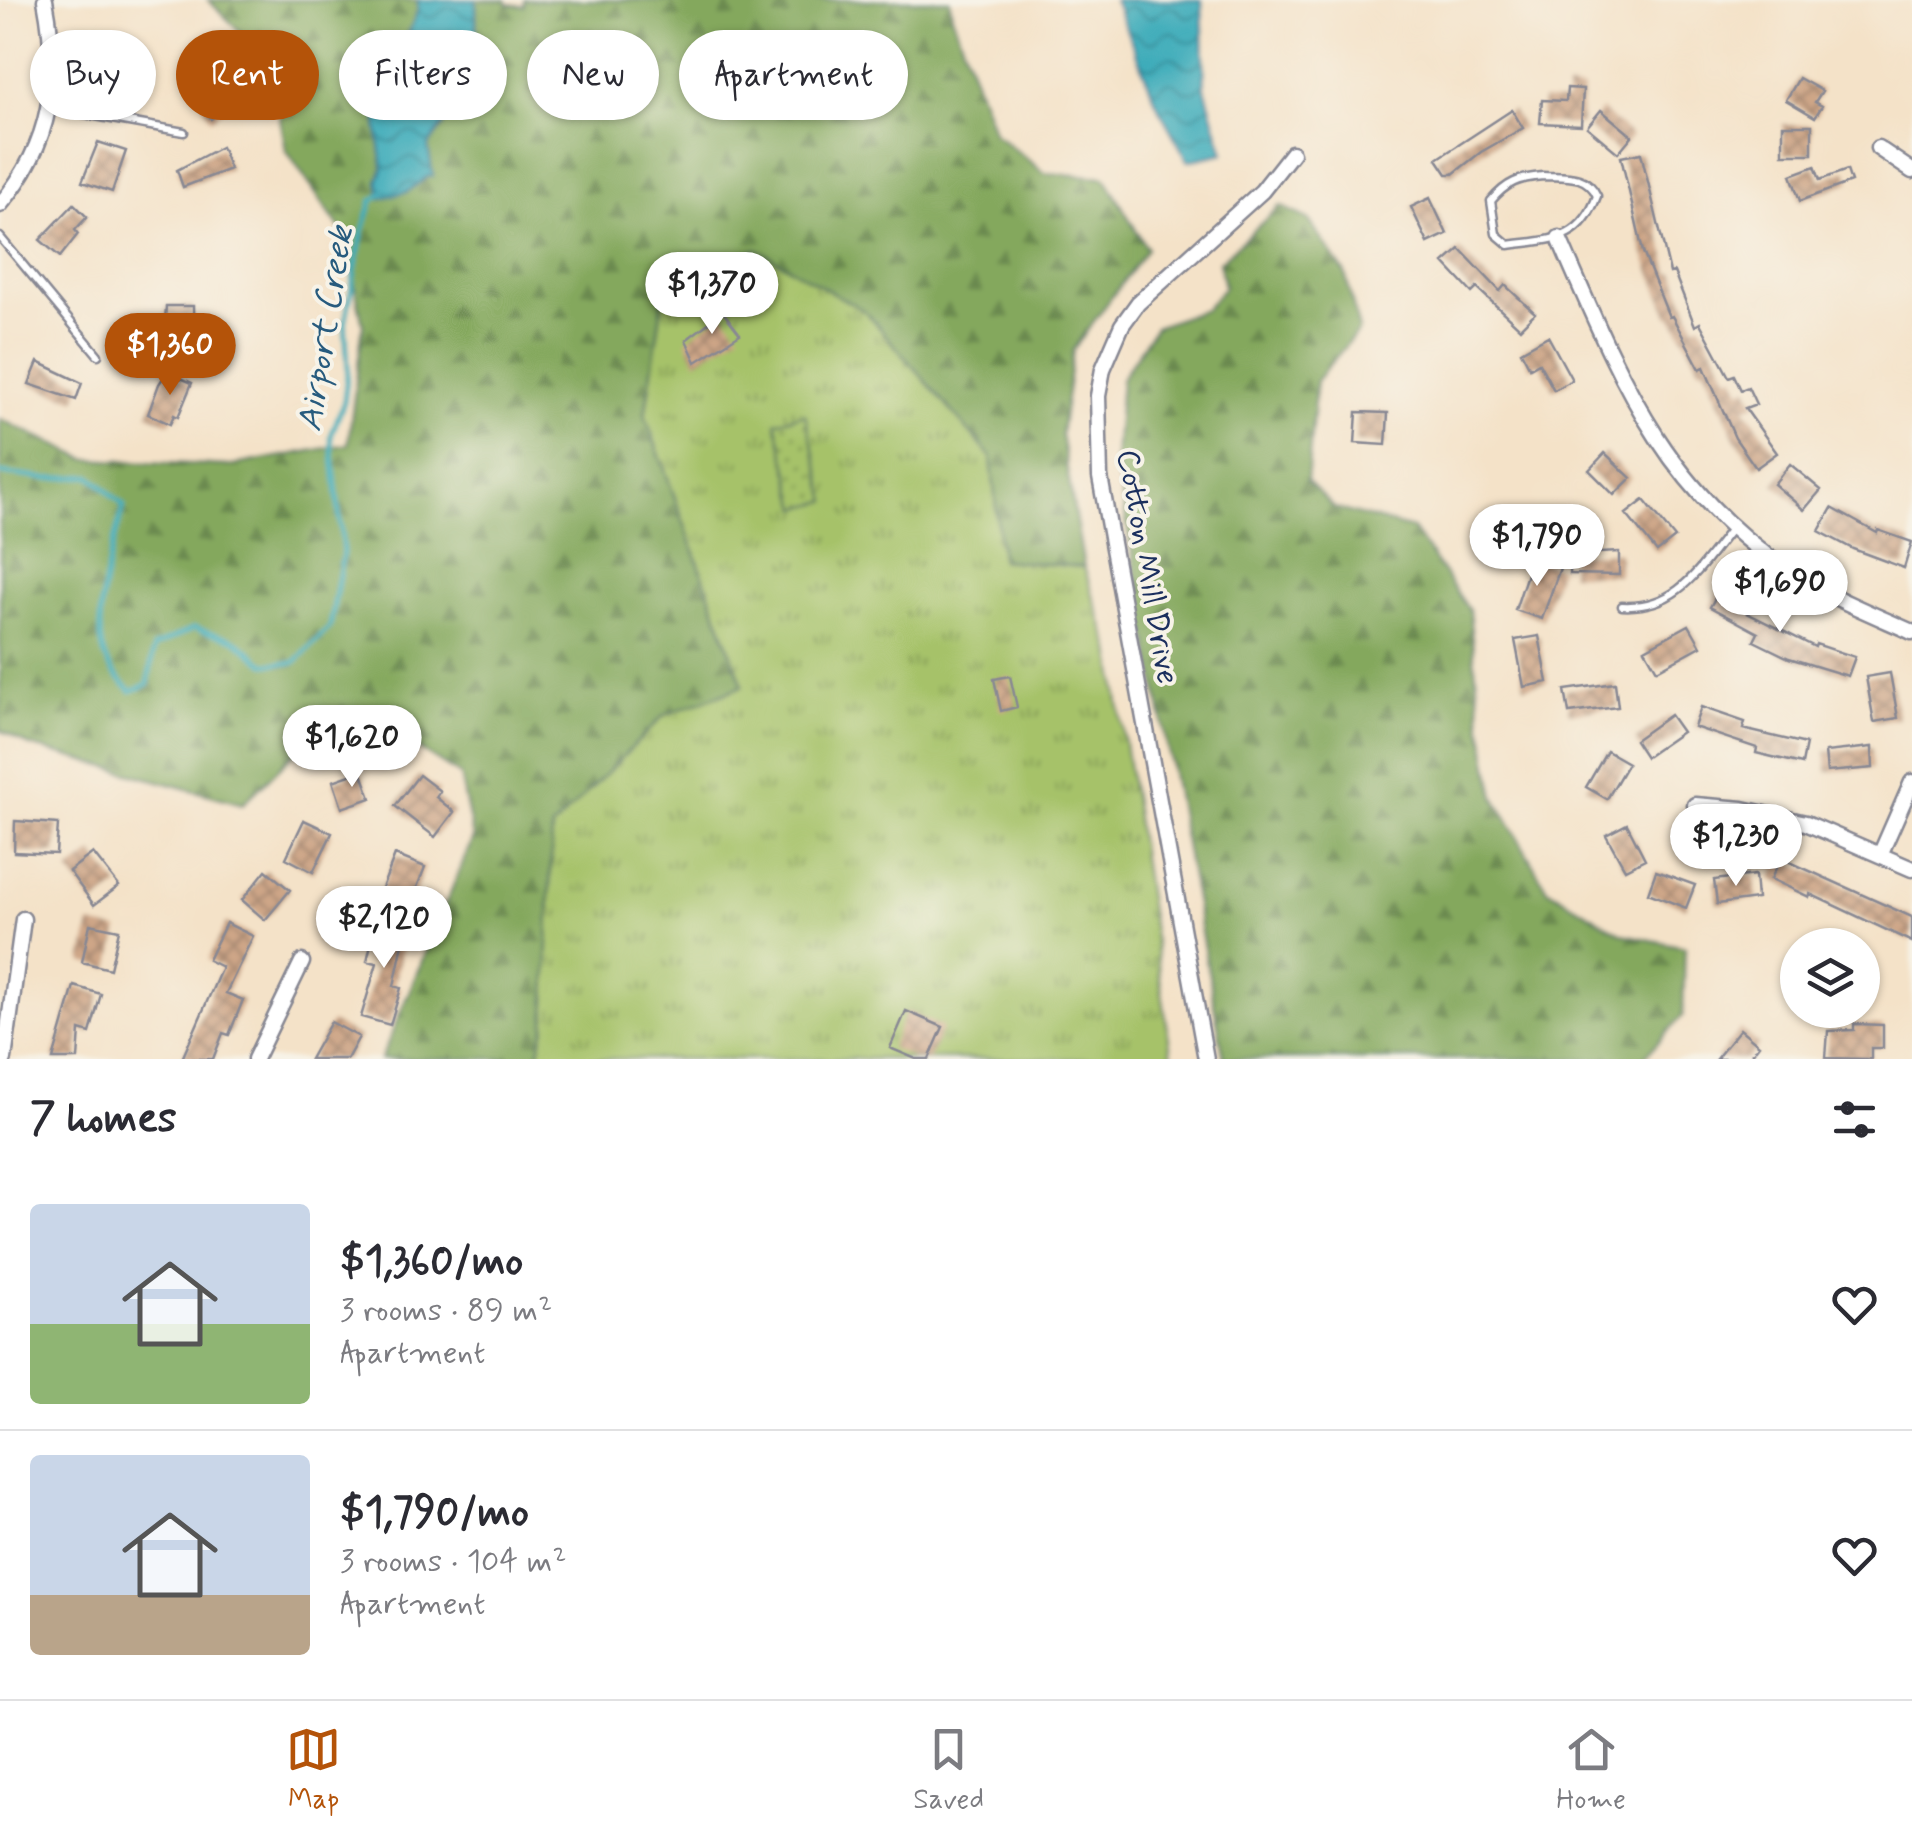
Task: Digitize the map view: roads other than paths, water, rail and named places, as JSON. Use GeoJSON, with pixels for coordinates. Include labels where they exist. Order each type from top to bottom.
{"type":"FeatureCollection","features":[{"type":"Feature","properties":{"kind":"street"},"geometry":{"type":"LineString","coordinates":[[45,0],[50,30]]}},
{"type":"Feature","properties":{"kind":"street"},"geometry":{"type":"LineString","coordinates":[[0,204],[18,182],[45,120]]}},
{"type":"Feature","properties":{"kind":"street"},"geometry":{"type":"LineString","coordinates":[[1878,148],[1912,171]]}},
{"type":"Feature","properties":{"kind":"street","name":"Cotton Mill Drive"},"geometry":{"type":"LineString","coordinates":[[1206,1059],[1100,477],[1098,396],[1112,344],[1138,303],[1262,191],[1292,154]]}},
{"type":"Feature","properties":{"kind":"street"},"geometry":{"type":"LineString","coordinates":[[1559,238],[1639,412],[1697,493],[1732,528],[1797,576],[1912,632]]}},
{"type":"Feature","properties":{"kind":"street"},"geometry":{"type":"LineString","coordinates":[[1880,855],[1912,782]]}},
{"type":"Feature","properties":{"kind":"street"},"geometry":{"type":"LineString","coordinates":[[1695,805],[1743,809],[1790,819],[1912,869]]}},
{"type":"Feature","properties":{"kind":"street"},"geometry":{"type":"LineString","coordinates":[[4,1059],[22,919]]}},
{"type":"Feature","properties":{"kind":"street"},"geometry":{"type":"LineString","coordinates":[[255,1059],[302,962]]}},
{"type":"Feature","properties":{"kind":"lane"},"geometry":{"type":"LineString","coordinates":[[116,120],[184,132]]}},
{"type":"Feature","properties":{"kind":"lane"},"geometry":{"type":"LineString","coordinates":[[1577,177],[1593,187],[1597,196],[1576,230],[1559,238],[1509,244],[1496,234],[1490,202],[1518,178],[1577,177]]}},
{"type":"Feature","properties":{"kind":"lane"},"geometry":{"type":"LineString","coordinates":[[0,236],[98,355]]}},
{"type":"Feature","properties":{"kind":"lane"},"geometry":{"type":"LineString","coordinates":[[1622,606],[1654,604],[1670,598],[1683,588],[1732,528]]}},
{"type":"Feature","properties":{"kind":"water"},"geometry":{"type":"Polygon","coordinates":[[[418,0],[476,0],[476,30],[410,30],[418,0]]]}},
{"type":"Feature","properties":{"kind":"water"},"geometry":{"type":"Polygon","coordinates":[[[1114,0],[1202,0],[1205,88],[1224,153],[1188,161],[1160,111],[1114,0]]]}},
{"type":"Feature","properties":{"kind":"water"},"geometry":{"type":"Polygon","coordinates":[[[446,120],[428,147],[433,177],[428,176],[407,192],[381,198],[378,181],[383,168],[377,123],[446,120]]]}},
{"type":"Feature","properties":{"kind":"waterway","name":"Airport Creek"},"geometry":{"type":"LineString","coordinates":[[0,473],[47,479],[91,476],[124,506],[103,587],[100,631],[110,667],[131,691],[148,684],[154,647],[194,628],[234,639],[265,664],[294,663],[330,627],[343,552],[331,436],[344,401],[348,367],[345,323],[362,234],[372,201],[382,194]]}}]}
